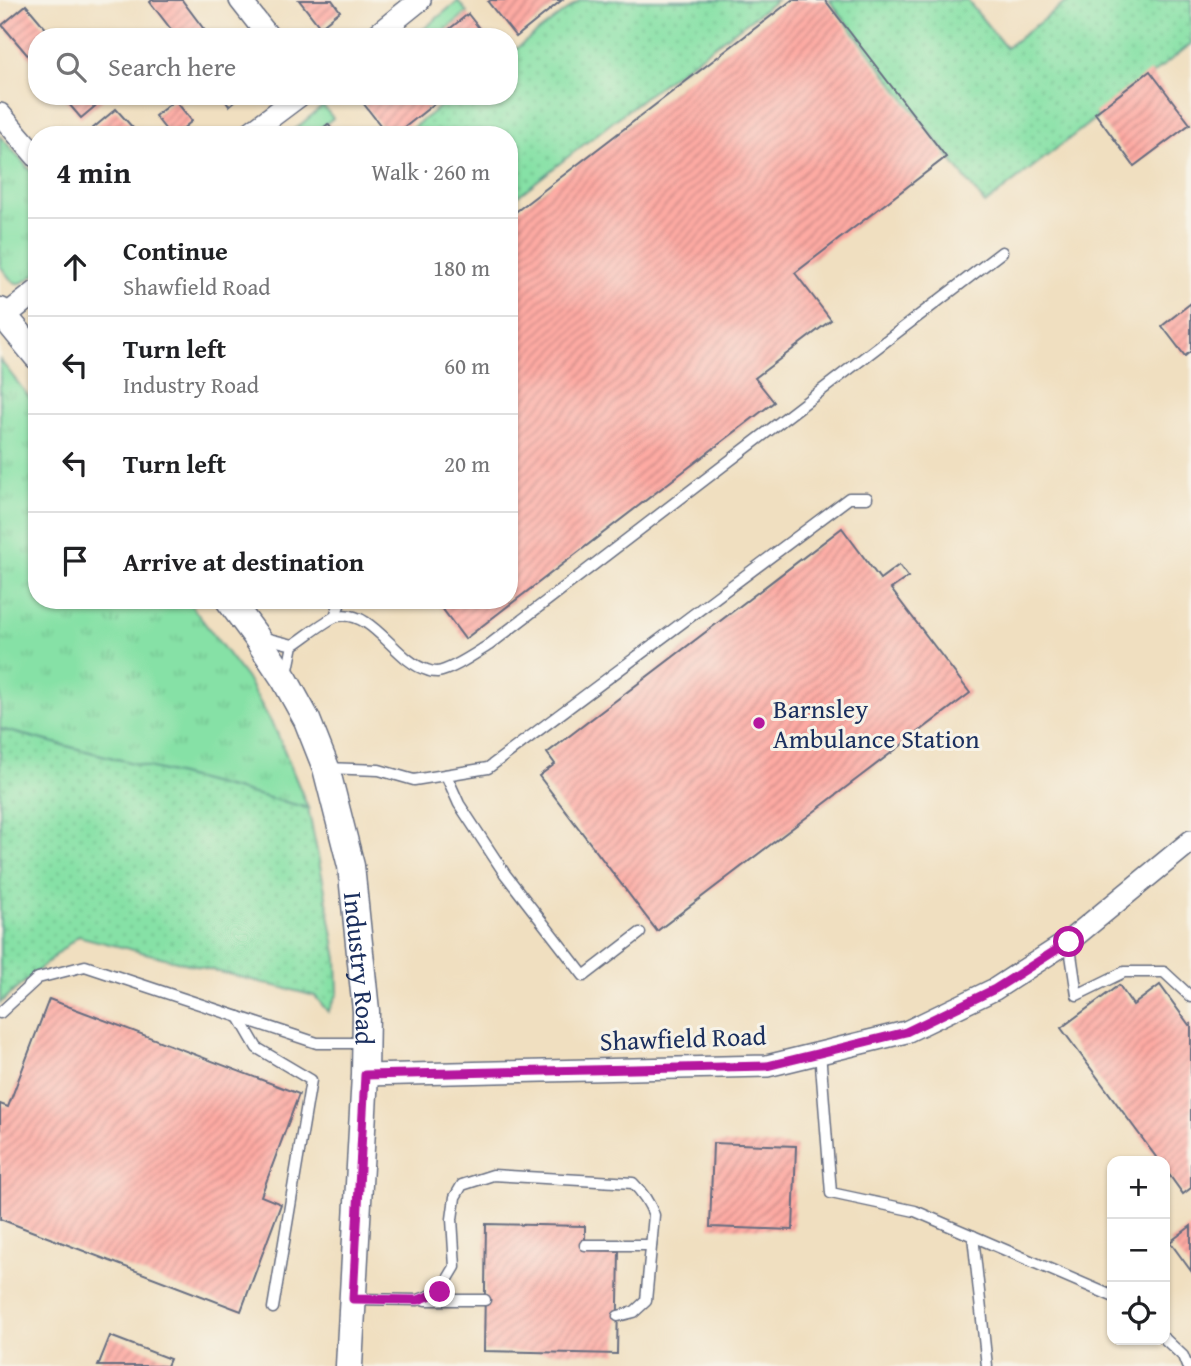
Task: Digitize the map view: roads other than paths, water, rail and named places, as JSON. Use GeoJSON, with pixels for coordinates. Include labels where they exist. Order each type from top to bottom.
{"type":"FeatureCollection","features":[{"type":"Feature","properties":{"kind":"street"},"geometry":{"type":"LineString","coordinates":[[240,0],[262,28]]}},
{"type":"Feature","properties":{"kind":"street"},"geometry":{"type":"LineString","coordinates":[[385,28],[420,0]]}},
{"type":"Feature","properties":{"kind":"street"},"geometry":{"type":"LineString","coordinates":[[259,126],[287,105]]}},
{"type":"Feature","properties":{"kind":"street"},"geometry":{"type":"LineString","coordinates":[[0,114],[28,146]]}},
{"type":"Feature","properties":{"kind":"street"},"geometry":{"type":"LineString","coordinates":[[28,297],[2,313],[28,345]]}},
{"type":"Feature","properties":{"kind":"street","name":"Industry Road"},"geometry":{"type":"LineString","coordinates":[[236,609],[285,680],[307,720],[326,768],[351,866],[366,1011],[366,1043],[349,1366]]}},
{"type":"Feature","properties":{"kind":"street","name":"Shawfield Road"},"geometry":{"type":"LineString","coordinates":[[365,1075],[767,1066],[906,1032],[995,989],[1069,942],[1191,842]]}},
{"type":"Feature","properties":{"kind":"lane"},"geometry":{"type":"LineString","coordinates":[[285,680],[293,645],[335,616],[350,616],[375,628],[417,667],[436,673],[461,663],[489,645],[1002,252]]}},
{"type":"Feature","properties":{"kind":"lane"},"geometry":{"type":"LineString","coordinates":[[326,768],[379,770],[414,780],[488,768],[849,498],[867,498]]}},
{"type":"Feature","properties":{"kind":"lane"},"geometry":{"type":"LineString","coordinates":[[335,616],[338,609]]}},
{"type":"Feature","properties":{"kind":"lane"},"geometry":{"type":"LineString","coordinates":[[255,635],[293,645]]}},
{"type":"Feature","properties":{"kind":"lane"},"geometry":{"type":"LineString","coordinates":[[446,775],[459,804],[505,874],[584,976],[640,933]]}},
{"type":"Feature","properties":{"kind":"lane"},"geometry":{"type":"LineString","coordinates":[[1069,942],[1077,995],[1124,972],[1164,972],[1191,997]]}},
{"type":"Feature","properties":{"kind":"lane"},"geometry":{"type":"LineString","coordinates":[[0,1013],[38,978],[85,966],[317,1043],[366,1043]]}},
{"type":"Feature","properties":{"kind":"lane"},"geometry":{"type":"LineString","coordinates":[[239,1017],[257,1048],[311,1080],[273,1308]]}},
{"type":"Feature","properties":{"kind":"lane"},"geometry":{"type":"LineString","coordinates":[[820,1052],[831,1193],[915,1211],[1107,1294]]}},
{"type":"Feature","properties":{"kind":"lane"},"geometry":{"type":"LineString","coordinates":[[418,1300],[440,1292],[455,1267],[452,1219],[455,1197],[462,1185],[493,1175],[632,1183],[643,1192],[654,1215],[646,1301],[634,1312],[618,1316]]}},
{"type":"Feature","properties":{"kind":"lane"},"geometry":{"type":"LineString","coordinates":[[973,1236],[987,1366]]}},
{"type":"Feature","properties":{"kind":"lane"},"geometry":{"type":"LineString","coordinates":[[584,1245],[651,1245]]}},
{"type":"Feature","properties":{"kind":"lane"},"geometry":{"type":"LineString","coordinates":[[353,1299],[485,1300]]}},
{"type":"Feature","properties":{"kind":"lane"},"geometry":{"type":"LineString","coordinates":[[1170,1344],[1183,1356],[1187,1366]]}},
{"type":"Feature","properties":{"kind":"place","name":"Barnsley Ambulance Station"},"geometry":{"type":"Point","coordinates":[759,723]}}]}
